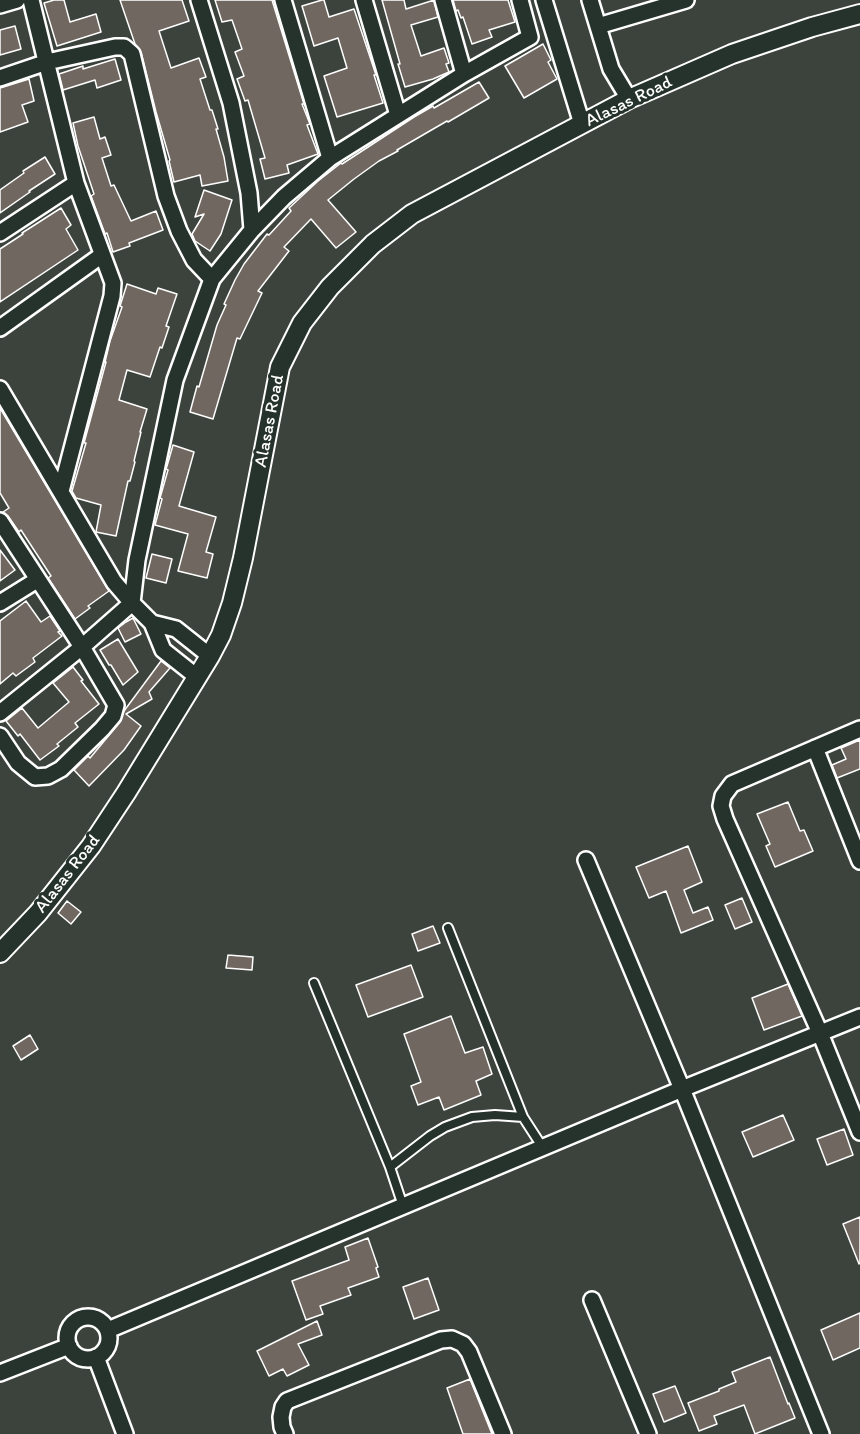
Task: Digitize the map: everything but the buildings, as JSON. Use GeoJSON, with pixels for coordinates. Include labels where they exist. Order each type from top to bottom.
{"type":"FeatureCollection","features":[{"type":"Feature","properties":{"kind":"street"},"geometry":{"type":"LineString","coordinates":[[0,6],[17,0]]}},
{"type":"Feature","properties":{"kind":"street"},"geometry":{"type":"LineString","coordinates":[[31,0],[76,183],[114,283],[61,490]]}},
{"type":"Feature","properties":{"kind":"street"},"geometry":{"type":"LineString","coordinates":[[199,0],[231,103],[249,193],[252,230]]}},
{"type":"Feature","properties":{"kind":"street"},"geometry":{"type":"LineString","coordinates":[[283,0],[330,158]]}},
{"type":"Feature","properties":{"kind":"street"},"geometry":{"type":"LineString","coordinates":[[364,0],[398,115]]}},
{"type":"Feature","properties":{"kind":"street"},"geometry":{"type":"LineString","coordinates":[[442,0],[464,74]]}},
{"type":"Feature","properties":{"kind":"street"},"geometry":{"type":"LineString","coordinates":[[0,713],[132,603],[136,560],[175,380],[212,279],[252,230],[284,197],[330,158],[464,74],[530,37],[520,0]]}},
{"type":"Feature","properties":{"kind":"street"},"geometry":{"type":"LineString","coordinates":[[544,0],[582,124]]}},
{"type":"Feature","properties":{"kind":"street"},"geometry":{"type":"LineString","coordinates":[[590,0],[611,69],[629,99]]}},
{"type":"Feature","properties":{"kind":"street"},"geometry":{"type":"LineString","coordinates":[[597,26],[686,0]]}},
{"type":"Feature","properties":{"kind":"street","name":"Alasas Road"},"geometry":{"type":"LineString","coordinates":[[0,953],[38,913],[91,846],[210,656],[221,634],[235,592],[280,367],[302,323],[337,280],[373,244],[412,214],[629,99],[732,54],[812,27],[860,14]]}},
{"type":"Feature","properties":{"kind":"street"},"geometry":{"type":"LineString","coordinates":[[0,78],[47,63],[115,47],[124,47],[132,54],[166,196],[179,231],[194,260],[212,279]]}},
{"type":"Feature","properties":{"kind":"street"},"geometry":{"type":"LineString","coordinates":[[0,233],[76,183]]}},
{"type":"Feature","properties":{"kind":"street"},"geometry":{"type":"LineString","coordinates":[[0,328],[102,255]]}},
{"type":"Feature","properties":{"kind":"street"},"geometry":{"type":"LineString","coordinates":[[0,389],[114,582],[152,624],[163,650],[197,677]]}},
{"type":"Feature","properties":{"kind":"street"},"geometry":{"type":"LineString","coordinates":[[0,521],[82,647],[116,705],[113,716],[102,729],[61,769],[48,776],[35,777],[18,763],[0,736]]}},
{"type":"Feature","properties":{"kind":"street"},"geometry":{"type":"LineString","coordinates":[[0,603],[38,580]]}},
{"type":"Feature","properties":{"kind":"street"},"geometry":{"type":"LineString","coordinates":[[152,624],[176,629],[210,656]]}},
{"type":"Feature","properties":{"kind":"street"},"geometry":{"type":"LineString","coordinates":[[860,729],[732,784],[723,796],[721,806],[729,830],[820,1033],[860,1132]]}},
{"type":"Feature","properties":{"kind":"street"},"geometry":{"type":"LineString","coordinates":[[815,748],[860,861]]}},
{"type":"Feature","properties":{"kind":"street"},"geometry":{"type":"LineString","coordinates":[[586,860],[682,1089],[821,1434]]}},
{"type":"Feature","properties":{"kind":"street"},"geometry":{"type":"LineString","coordinates":[[108,1330],[682,1089],[860,1017]]}},
{"type":"Feature","properties":{"kind":"street"},"geometry":{"type":"LineString","coordinates":[[592,1300],[648,1434]]}},
{"type":"Feature","properties":{"kind":"street"},"geometry":{"type":"LineString","coordinates":[[94,1317],[108,1330],[109,1340],[105,1351],[96,1357],[80,1358],[69,1346],[67,1337],[69,1327],[76,1320],[94,1317]]}},
{"type":"Feature","properties":{"kind":"street"},"geometry":{"type":"LineString","coordinates":[[285,1434],[281,1417],[287,1401],[441,1340],[452,1340],[464,1344],[469,1352],[503,1434]]}},
{"type":"Feature","properties":{"kind":"street"},"geometry":{"type":"LineString","coordinates":[[0,1373],[69,1346]]}},
{"type":"Feature","properties":{"kind":"street"},"geometry":{"type":"LineString","coordinates":[[96,1357],[125,1434]]}},
{"type":"Feature","properties":{"kind":"lane"},"geometry":{"type":"LineString","coordinates":[[448,928],[523,1117],[543,1148]]}},
{"type":"Feature","properties":{"kind":"lane"},"geometry":{"type":"LineString","coordinates":[[314,983],[390,1167],[403,1206]]}},
{"type":"Feature","properties":{"kind":"lane"},"geometry":{"type":"LineString","coordinates":[[390,1167],[445,1127],[472,1117],[495,1115],[523,1117]]}}]}
